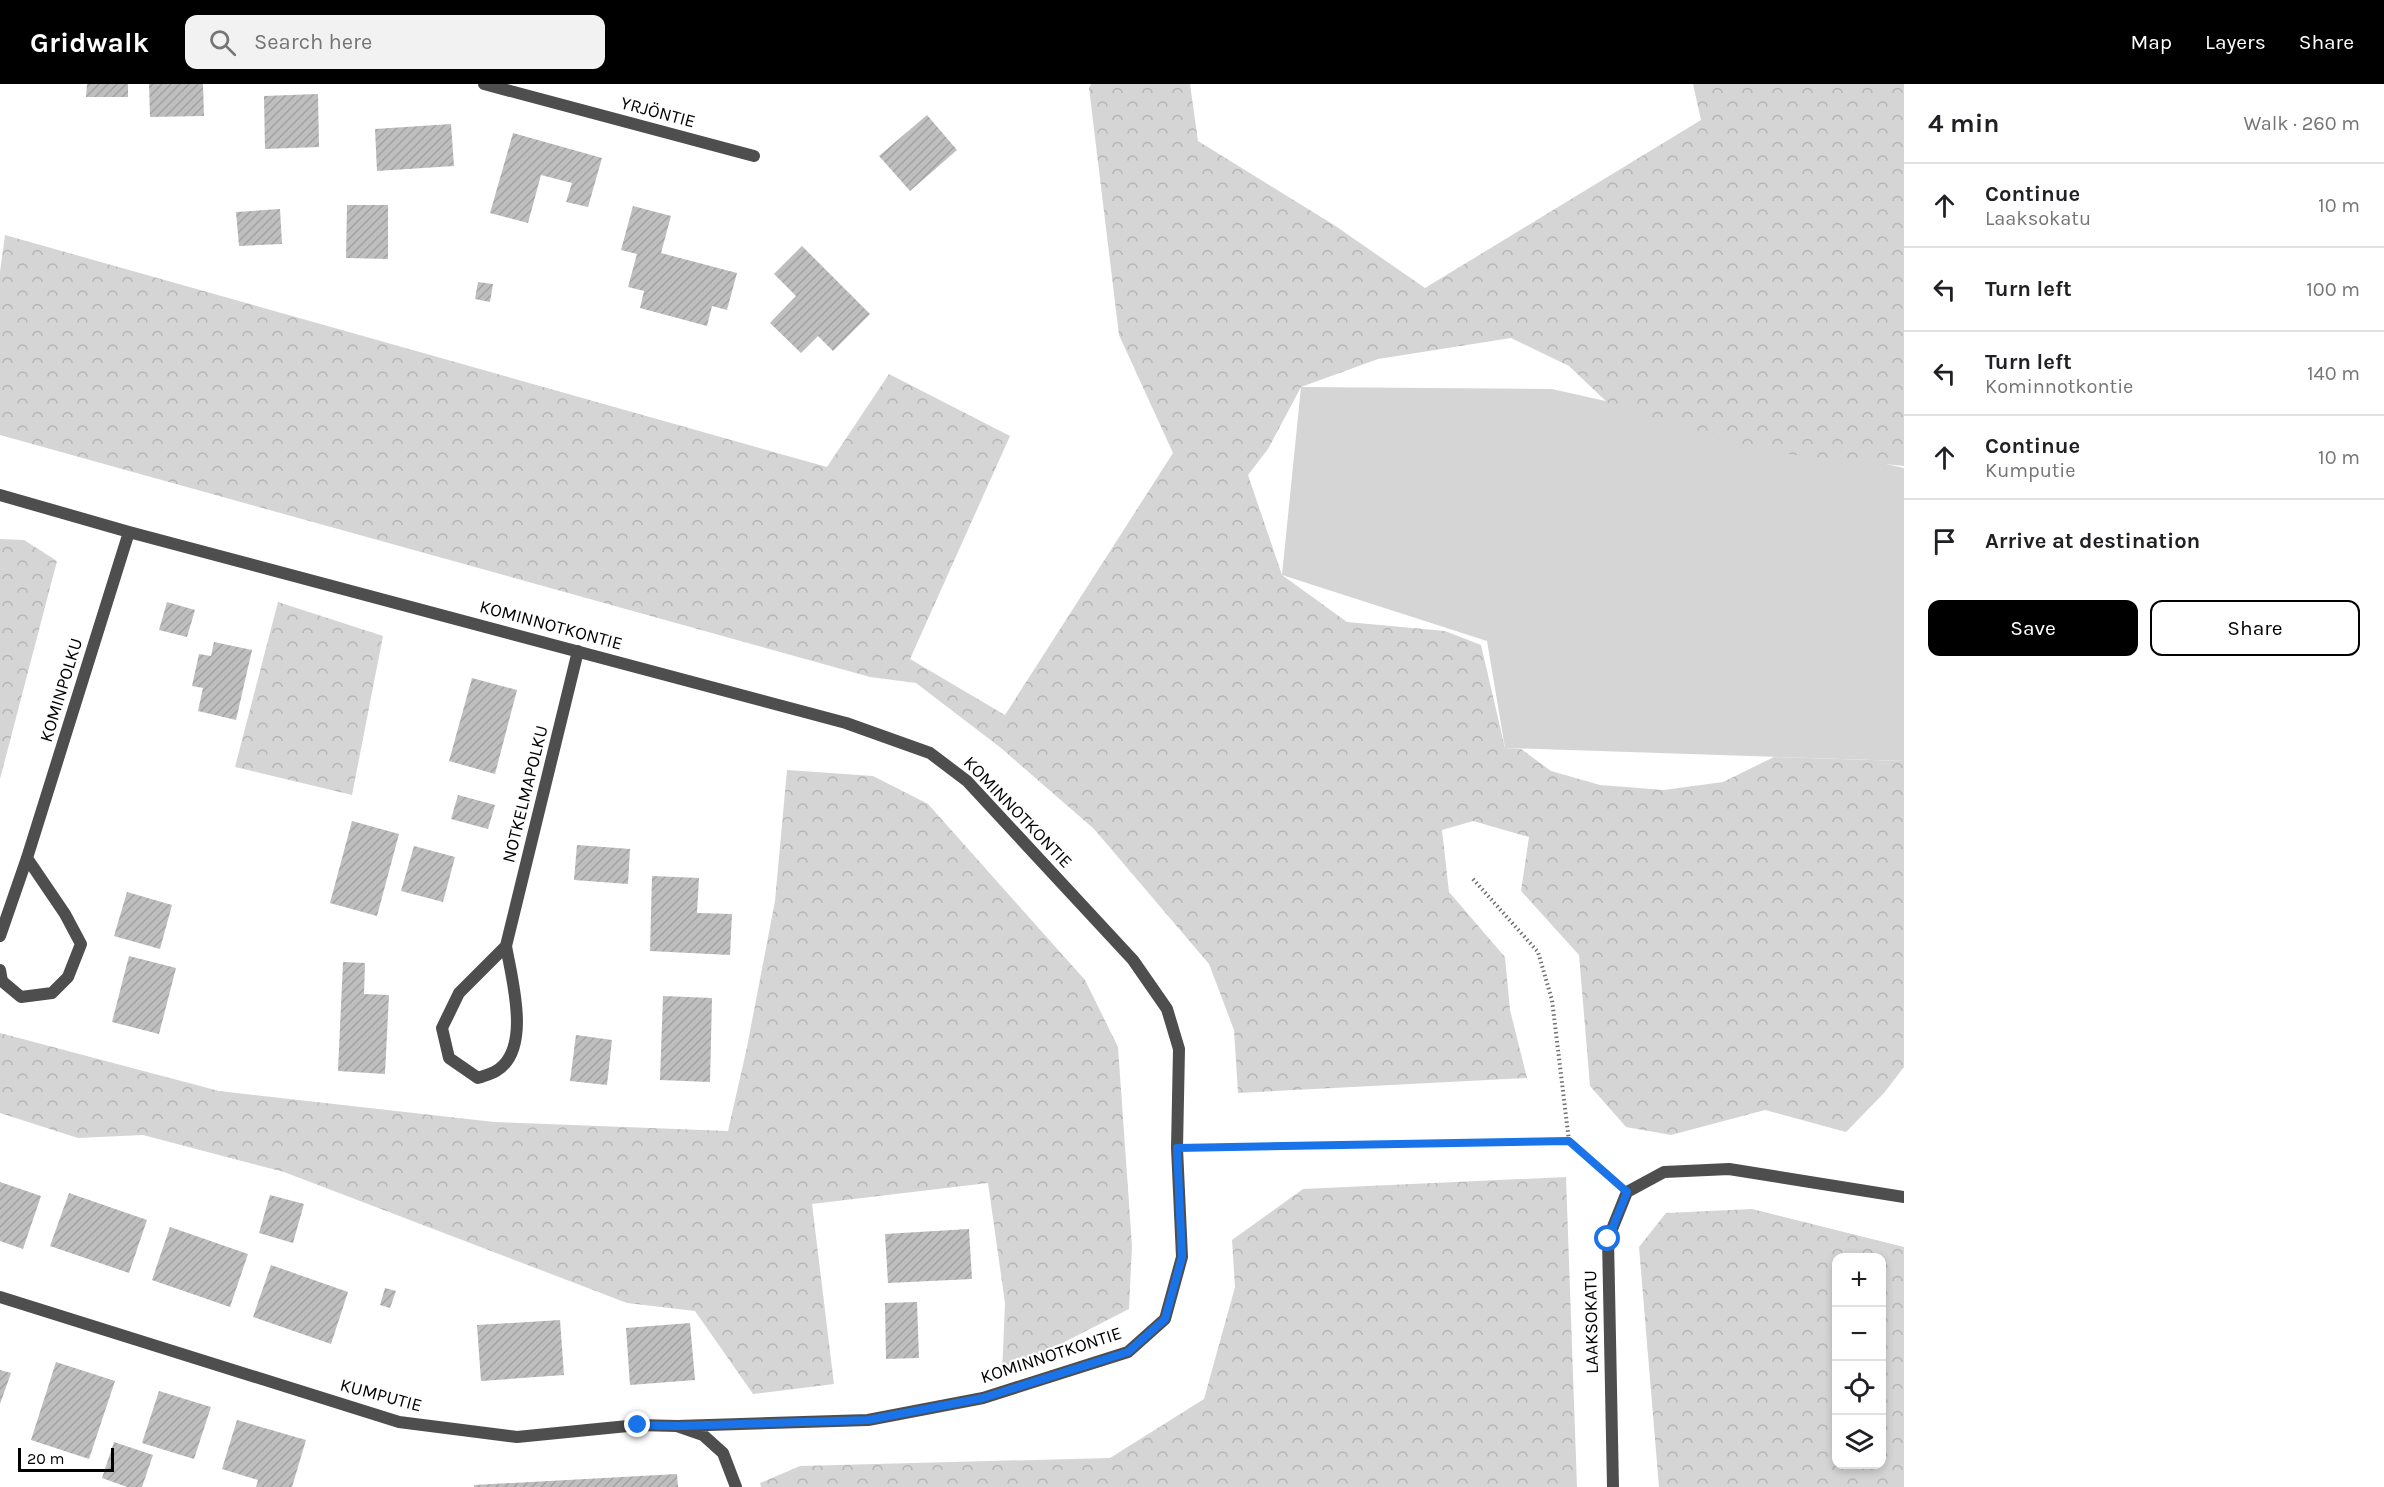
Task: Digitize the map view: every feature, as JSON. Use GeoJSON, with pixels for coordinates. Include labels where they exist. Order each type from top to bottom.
{"type":"FeatureCollection","features":[{"type":"Feature","properties":{"kind":"street","name":"YRJÖNTIE"},"geometry":{"type":"LineString","coordinates":[[484,84],[754,156]]}},
{"type":"Feature","properties":{"kind":"street","name":"KOMINNOTKONTIE"},"geometry":{"type":"LineString","coordinates":[[0,495],[129,532],[846,723],[930,753],[967,781],[1133,960],[1167,1009],[1179,1048],[1177,1148],[1182,1257],[1165,1319],[1128,1352],[983,1398],[868,1420],[677,1426]]}},
{"type":"Feature","properties":{"kind":"street","name":"KOMINPOLKU"},"geometry":{"type":"LineString","coordinates":[[0,936],[27,858],[129,532]]}},
{"type":"Feature","properties":{"kind":"street","name":"NOTKELMAPOLKU"},"geometry":{"type":"LineString","coordinates":[[507,946],[459,993],[442,1028],[449,1058],[478,1077],[496,1071],[514,1052],[518,1012],[507,946],[578,651]]}},
{"type":"Feature","properties":{"kind":"street"},"geometry":{"type":"LineString","coordinates":[[0,969],[2,981],[21,997],[52,993],[68,977],[81,944],[66,914],[27,858]]}},
{"type":"Feature","properties":{"kind":"street"},"geometry":{"type":"LineString","coordinates":[[1627,1192],[1664,1172],[1729,1170],[1904,1197]]}},
{"type":"Feature","properties":{"kind":"street","name":"LAAKSOKATU"},"geometry":{"type":"LineString","coordinates":[[1612,1487],[1608,1239],[1627,1192]]}},
{"type":"Feature","properties":{"kind":"street","name":"KUMPUTIE"},"geometry":{"type":"LineString","coordinates":[[0,1297],[399,1422],[517,1437],[638,1425],[677,1426],[703,1435],[723,1453],[736,1487]]}},
{"type":"Feature","properties":{"kind":"path"},"geometry":{"type":"LineString","coordinates":[[1473,879],[1538,951],[1552,1000],[1569,1141],[1627,1192]]}},
{"type":"Feature","properties":{"kind":"path"},"geometry":{"type":"LineString","coordinates":[[1177,1148],[1569,1141]]}},
{"type":"Feature","properties":{"kind":"green space"},"geometry":{"type":"Polygon","coordinates":[[[1091,84],[1190,84],[1198,141],[1334,225],[1425,288],[1701,120],[1693,84],[1904,84],[1904,466],[1757,451],[1610,405],[1569,366],[1511,338],[1378,359],[1301,387],[1268,449],[1248,475],[1282,575],[1347,622],[1445,631],[1481,645],[1505,748],[1521,749],[1551,771],[1600,785],[1664,790],[1723,782],[1774,757],[1904,761],[1904,1067],[1884,1093],[1846,1132],[1765,1110],[1671,1135],[1626,1127],[1590,1086],[1579,955],[1521,891],[1529,837],[1473,821],[1442,830],[1449,892],[1505,957],[1510,1010],[1527,1078],[1238,1093],[1234,1030],[1209,964],[1094,829],[1001,748],[916,683],[870,677],[0,435],[0,272],[5,235],[827,467],[889,374],[1010,436],[910,659],[1005,715],[1173,453],[1119,335],[1089,88],[1091,84]]]}},
{"type":"Feature","properties":{"kind":"green space"},"geometry":{"type":"Polygon","coordinates":[[[1301,387],[1552,389],[1904,468],[1904,761],[1505,748],[1487,641],[1282,575],[1301,387]]]}},
{"type":"Feature","properties":{"kind":"green space"},"geometry":{"type":"Polygon","coordinates":[[[0,539],[24,540],[57,561],[0,779],[0,539]]]}},
{"type":"Feature","properties":{"kind":"green space"},"geometry":{"type":"Polygon","coordinates":[[[278,602],[383,636],[352,795],[235,767],[278,602]]]}},
{"type":"Feature","properties":{"kind":"green space"},"geometry":{"type":"Polygon","coordinates":[[[787,770],[873,776],[928,804],[1085,980],[1118,1047],[1132,1246],[1129,1309],[1002,1374],[1005,1303],[988,1183],[812,1204],[834,1384],[753,1394],[695,1311],[627,1303],[284,1172],[143,1135],[78,1138],[0,1113],[0,1033],[219,1091],[494,1122],[728,1131],[775,901],[787,770]]]}},
{"type":"Feature","properties":{"kind":"green space"},"geometry":{"type":"Polygon","coordinates":[[[1566,1177],[1577,1487],[761,1487],[760,1483],[800,1466],[1110,1458],[1204,1399],[1235,1287],[1232,1240],[1303,1189],[1566,1177]]]}},
{"type":"Feature","properties":{"kind":"green space"},"geometry":{"type":"Polygon","coordinates":[[[1752,1209],[1904,1247],[1904,1487],[1659,1487],[1639,1247],[1666,1213],[1752,1209]]]}},
{"type":"Feature","properties":{"kind":"building"},"geometry":{"type":"Polygon","coordinates":[[[87,84],[128,84],[128,97],[86,97],[87,84]]]}},
{"type":"Feature","properties":{"kind":"building"},"geometry":{"type":"Polygon","coordinates":[[[149,84],[203,84],[204,116],[150,117],[149,84]]]}},
{"type":"Feature","properties":{"kind":"building"},"geometry":{"type":"Polygon","coordinates":[[[318,94],[319,147],[265,149],[264,96],[318,94]]]}},
{"type":"Feature","properties":{"kind":"building"},"geometry":{"type":"Polygon","coordinates":[[[927,115],[957,150],[910,191],[879,156],[927,115]]]}},
{"type":"Feature","properties":{"kind":"building"},"geometry":{"type":"Polygon","coordinates":[[[451,124],[454,166],[377,171],[375,129],[451,124]]]}},
{"type":"Feature","properties":{"kind":"building"},"geometry":{"type":"Polygon","coordinates":[[[513,133],[602,158],[588,207],[566,202],[572,183],[541,175],[528,223],[490,213],[513,133]]]}},
{"type":"Feature","properties":{"kind":"building"},"geometry":{"type":"Polygon","coordinates":[[[347,205],[388,205],[388,259],[346,258],[347,205]]]}},
{"type":"Feature","properties":{"kind":"building"},"geometry":{"type":"Polygon","coordinates":[[[633,206],[671,216],[661,253],[737,273],[727,310],[712,306],[707,326],[640,308],[644,291],[628,287],[637,254],[621,250],[633,206]]]}},
{"type":"Feature","properties":{"kind":"building"},"geometry":{"type":"Polygon","coordinates":[[[280,209],[282,244],[239,246],[236,212],[280,209]]]}},
{"type":"Feature","properties":{"kind":"building"},"geometry":{"type":"Polygon","coordinates":[[[802,246],[870,314],[833,351],[818,336],[801,353],[770,323],[796,296],[774,274],[802,246]]]}},
{"type":"Feature","properties":{"kind":"building"},"geometry":{"type":"Polygon","coordinates":[[[478,282],[493,284],[490,302],[475,299],[478,282]]]}},
{"type":"Feature","properties":{"kind":"building"},"geometry":{"type":"Polygon","coordinates":[[[167,602],[195,610],[187,637],[159,630],[167,602]]]}},
{"type":"Feature","properties":{"kind":"building"},"geometry":{"type":"Polygon","coordinates":[[[214,642],[252,650],[236,720],[198,711],[203,688],[192,686],[199,654],[211,656],[214,642]]]}},
{"type":"Feature","properties":{"kind":"building"},"geometry":{"type":"Polygon","coordinates":[[[472,678],[517,690],[495,774],[449,761],[472,678]]]}},
{"type":"Feature","properties":{"kind":"building"},"geometry":{"type":"Polygon","coordinates":[[[458,795],[495,805],[488,829],[451,819],[458,795]]]}},
{"type":"Feature","properties":{"kind":"building"},"geometry":{"type":"Polygon","coordinates":[[[352,821],[399,834],[377,916],[330,903],[352,821]]]}},
{"type":"Feature","properties":{"kind":"building"},"geometry":{"type":"Polygon","coordinates":[[[577,845],[630,849],[628,884],[574,880],[577,845]]]}},
{"type":"Feature","properties":{"kind":"building"},"geometry":{"type":"Polygon","coordinates":[[[414,846],[455,857],[443,902],[401,891],[414,846]]]}},
{"type":"Feature","properties":{"kind":"building"},"geometry":{"type":"Polygon","coordinates":[[[652,876],[699,878],[697,913],[732,914],[730,955],[650,951],[652,876]]]}},
{"type":"Feature","properties":{"kind":"building"},"geometry":{"type":"Polygon","coordinates":[[[127,892],[172,905],[160,949],[114,936],[127,892]]]}},
{"type":"Feature","properties":{"kind":"building"},"geometry":{"type":"Polygon","coordinates":[[[129,956],[176,968],[159,1034],[112,1022],[129,956]]]}},
{"type":"Feature","properties":{"kind":"building"},"geometry":{"type":"Polygon","coordinates":[[[343,962],[365,963],[364,994],[389,995],[385,1074],[338,1071],[343,962]]]}},
{"type":"Feature","properties":{"kind":"building"},"geometry":{"type":"Polygon","coordinates":[[[663,996],[712,998],[710,1082],[660,1080],[663,996]]]}},
{"type":"Feature","properties":{"kind":"building"},"geometry":{"type":"Polygon","coordinates":[[[576,1035],[612,1040],[607,1085],[570,1081],[576,1035]]]}},
{"type":"Feature","properties":{"kind":"building"},"geometry":{"type":"Polygon","coordinates":[[[0,1182],[41,1196],[23,1249],[0,1241],[0,1182]]]}},
{"type":"Feature","properties":{"kind":"building"},"geometry":{"type":"Polygon","coordinates":[[[69,1193],[147,1220],[129,1273],[50,1246],[69,1193]]]}},
{"type":"Feature","properties":{"kind":"building"},"geometry":{"type":"Polygon","coordinates":[[[270,1195],[304,1204],[293,1243],[259,1233],[270,1195]]]}},
{"type":"Feature","properties":{"kind":"building"},"geometry":{"type":"Polygon","coordinates":[[[170,1227],[248,1254],[230,1307],[152,1280],[170,1227]]]}},
{"type":"Feature","properties":{"kind":"building"},"geometry":{"type":"Polygon","coordinates":[[[969,1229],[972,1279],[888,1283],[885,1234],[969,1229]]]}},
{"type":"Feature","properties":{"kind":"building"},"geometry":{"type":"Polygon","coordinates":[[[271,1265],[348,1292],[331,1344],[253,1317],[271,1265]]]}},
{"type":"Feature","properties":{"kind":"building"},"geometry":{"type":"Polygon","coordinates":[[[385,1288],[396,1291],[390,1308],[380,1305],[385,1288]]]}},
{"type":"Feature","properties":{"kind":"building"},"geometry":{"type":"Polygon","coordinates":[[[917,1302],[919,1358],[886,1359],[885,1303],[917,1302]]]}},
{"type":"Feature","properties":{"kind":"building"},"geometry":{"type":"Polygon","coordinates":[[[560,1320],[564,1375],[481,1381],[477,1325],[560,1320]]]}},
{"type":"Feature","properties":{"kind":"building"},"geometry":{"type":"Polygon","coordinates":[[[690,1323],[695,1380],[630,1385],[626,1328],[690,1323]]]}},
{"type":"Feature","properties":{"kind":"building"},"geometry":{"type":"Polygon","coordinates":[[[56,1362],[115,1381],[89,1459],[31,1440],[56,1362]]]}},
{"type":"Feature","properties":{"kind":"building"},"geometry":{"type":"Polygon","coordinates":[[[0,1370],[11,1373],[0,1404],[0,1370]]]}},
{"type":"Feature","properties":{"kind":"building"},"geometry":{"type":"Polygon","coordinates":[[[159,1391],[211,1407],[194,1459],[142,1443],[159,1391]]]}},
{"type":"Feature","properties":{"kind":"building"},"geometry":{"type":"Polygon","coordinates":[[[237,1420],[306,1440],[292,1487],[256,1487],[258,1480],[222,1469],[237,1420]]]}},
{"type":"Feature","properties":{"kind":"building"},"geometry":{"type":"Polygon","coordinates":[[[114,1442],[153,1455],[142,1487],[127,1487],[102,1478],[114,1442]]]}},
{"type":"Feature","properties":{"kind":"building"},"geometry":{"type":"Polygon","coordinates":[[[677,1474],[678,1487],[474,1487],[474,1485],[677,1474]]]}},
{"type":"Feature","properties":{"kind":"route"},"geometry":{"type":"LineString","coordinates":[[638,1425],[677,1426],[868,1420],[983,1398],[1128,1352],[1165,1319],[1182,1257],[1177,1148],[1569,1141],[1627,1192],[1608,1239]]}}]}
